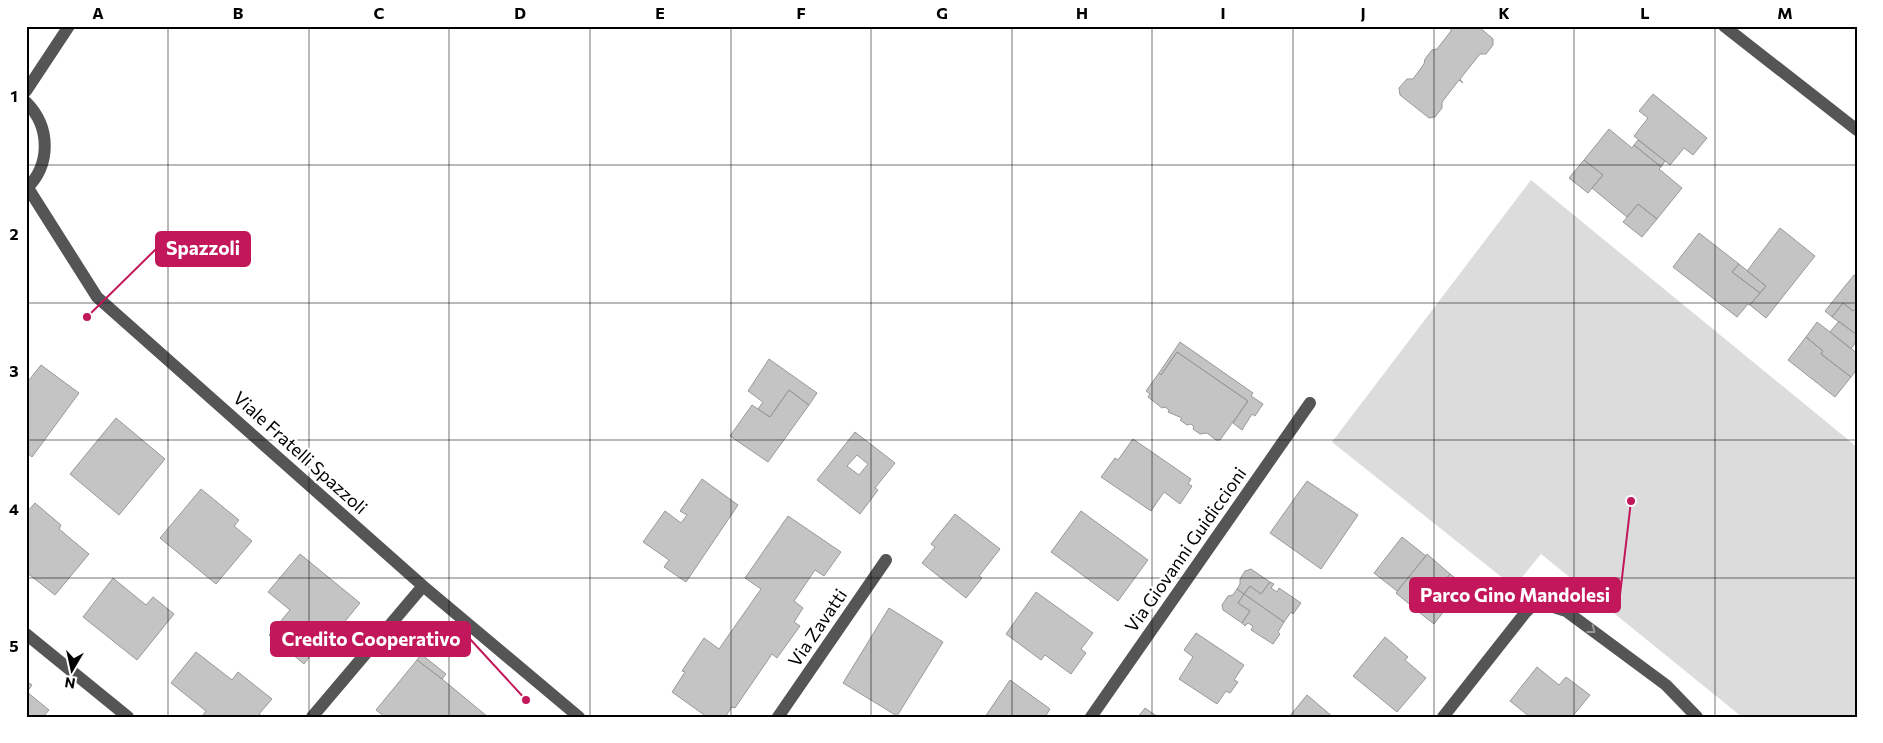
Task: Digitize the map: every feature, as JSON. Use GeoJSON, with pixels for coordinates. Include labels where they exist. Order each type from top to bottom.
{"type":"FeatureCollection","features":[{"type":"Feature","properties":{"kind":"street"},"geometry":{"type":"LineString","coordinates":[[26,91],[69,26]]}},
{"type":"Feature","properties":{"kind":"street"},"geometry":{"type":"LineString","coordinates":[[1724,26],[1857,130]]}},
{"type":"Feature","properties":{"kind":"street"},"geometry":{"type":"LineString","coordinates":[[26,102],[42,123],[45,139],[45,155],[39,173],[27,188]]}},
{"type":"Feature","properties":{"kind":"street","name":"Viale Fratelli Spazzoli"},"geometry":{"type":"LineString","coordinates":[[27,188],[97,296],[423,586],[579,717]]}},
{"type":"Feature","properties":{"kind":"street","name":"Via Giovanni Guidiccioni"},"geometry":{"type":"LineString","coordinates":[[1091,717],[1310,403]]}},
{"type":"Feature","properties":{"kind":"street","name":"Via Zavatti"},"geometry":{"type":"LineString","coordinates":[[778,717],[886,560]]}},
{"type":"Feature","properties":{"kind":"street"},"geometry":{"type":"LineString","coordinates":[[312,717],[423,586]]}},
{"type":"Feature","properties":{"kind":"street"},"geometry":{"type":"LineString","coordinates":[[1443,717],[1526,613],[1533,606],[1541,603],[1566,611],[1666,686],[1697,717]]}},
{"type":"Feature","properties":{"kind":"street"},"geometry":{"type":"LineString","coordinates":[[26,634],[128,717]]}},
{"type":"Feature","properties":{"kind":"shaded area"},"geometry":{"type":"Polygon","coordinates":[[[1531,180],[1857,447],[1857,717],[1742,717],[1541,554],[1514,587],[1332,442],[1531,180]]]}},
{"type":"Feature","properties":{"kind":"building"},"geometry":{"type":"Polygon","coordinates":[[[1451,26],[1478,26],[1493,39],[1493,45],[1486,54],[1480,54],[1460,79],[1463,83],[1459,80],[1442,102],[1442,108],[1435,117],[1429,118],[1400,95],[1399,88],[1407,79],[1413,79],[1432,50],[1437,49],[1451,31],[1451,26]]]}},
{"type":"Feature","properties":{"kind":"building"},"geometry":{"type":"Polygon","coordinates":[[[1653,94],[1707,138],[1693,155],[1684,148],[1670,165],[1634,136],[1648,118],[1639,111],[1653,94]]]}},
{"type":"Feature","properties":{"kind":"building"},"geometry":{"type":"Polygon","coordinates":[[[1609,129],[1632,148],[1634,145],[1661,167],[1659,169],[1682,188],[1657,219],[1638,204],[1627,217],[1592,188],[1603,175],[1584,160],[1609,129]]]}},
{"type":"Feature","properties":{"kind":"building"},"geometry":{"type":"Polygon","coordinates":[[[1638,140],[1665,161],[1661,167],[1634,145],[1638,140]]]}},
{"type":"Feature","properties":{"kind":"building"},"geometry":{"type":"Polygon","coordinates":[[[1584,160],[1603,175],[1588,193],[1569,178],[1584,160]]]}},
{"type":"Feature","properties":{"kind":"building"},"geometry":{"type":"Polygon","coordinates":[[[1638,204],[1657,219],[1642,237],[1623,222],[1638,204]]]}},
{"type":"Feature","properties":{"kind":"building"},"geometry":{"type":"Polygon","coordinates":[[[1780,228],[1815,256],[1766,318],[1750,305],[1766,286],[1747,271],[1780,228]]]}},
{"type":"Feature","properties":{"kind":"building"},"geometry":{"type":"Polygon","coordinates":[[[1699,233],[1739,264],[1732,272],[1760,293],[1737,317],[1673,267],[1699,233]]]}},
{"type":"Feature","properties":{"kind":"building"},"geometry":{"type":"Polygon","coordinates":[[[1739,264],[1766,286],[1760,293],[1732,272],[1739,264]]]}},
{"type":"Feature","properties":{"kind":"building"},"geometry":{"type":"Polygon","coordinates":[[[1854,275],[1857,277],[1857,307],[1853,311],[1843,303],[1832,317],[1825,311],[1854,275]]]}},
{"type":"Feature","properties":{"kind":"building"},"geometry":{"type":"Polygon","coordinates":[[[1843,303],[1853,311],[1857,307],[1857,335],[1832,317],[1843,303]]]}},
{"type":"Feature","properties":{"kind":"building"},"geometry":{"type":"Polygon","coordinates":[[[1839,321],[1857,335],[1857,340],[1851,349],[1830,332],[1839,321]]]}},
{"type":"Feature","properties":{"kind":"building"},"geometry":{"type":"Polygon","coordinates":[[[1817,322],[1857,353],[1857,369],[1851,377],[1821,354],[1823,351],[1806,337],[1817,322]]]}},
{"type":"Feature","properties":{"kind":"building"},"geometry":{"type":"Polygon","coordinates":[[[1806,337],[1823,351],[1821,354],[1851,377],[1835,397],[1788,360],[1806,337]]]}},
{"type":"Feature","properties":{"kind":"building"},"geometry":{"type":"Polygon","coordinates":[[[1180,342],[1253,393],[1251,396],[1263,404],[1255,416],[1252,414],[1242,430],[1233,423],[1248,401],[1177,352],[1161,375],[1159,373],[1180,342]]]}},
{"type":"Feature","properties":{"kind":"building"},"geometry":{"type":"Polygon","coordinates":[[[1177,352],[1248,401],[1220,440],[1216,440],[1207,433],[1200,434],[1193,429],[1194,427],[1191,424],[1187,425],[1180,420],[1182,418],[1168,412],[1169,410],[1165,407],[1162,408],[1148,397],[1150,394],[1146,391],[1159,373],[1161,375],[1177,352]]]}},
{"type":"Feature","properties":{"kind":"building"},"geometry":{"type":"Polygon","coordinates":[[[769,359],[817,393],[809,405],[789,390],[770,417],[758,409],[763,402],[748,391],[769,359]]]}},
{"type":"Feature","properties":{"kind":"building"},"geometry":{"type":"Polygon","coordinates":[[[41,365],[79,393],[32,457],[26,452],[26,384],[41,365]]]}},
{"type":"Feature","properties":{"kind":"building"},"geometry":{"type":"Polygon","coordinates":[[[789,390],[809,405],[768,462],[730,436],[752,405],[770,417],[789,390]]]}},
{"type":"Feature","properties":{"kind":"building"},"geometry":{"type":"Polygon","coordinates":[[[116,418],[165,459],[119,515],[70,474],[116,418]]]}},
{"type":"Feature","properties":{"kind":"building"},"geometry":{"type":"Polygon","coordinates":[[[855,432],[895,463],[875,488],[878,490],[860,514],[817,480],[855,432]],[[857,455],[847,466],[859,475],[868,464],[857,455]]]}},
{"type":"Feature","properties":{"kind":"building"},"geometry":{"type":"Polygon","coordinates":[[[1133,439],[1191,479],[1188,484],[1192,486],[1180,504],[1164,492],[1151,511],[1101,477],[1115,458],[1118,460],[1133,439]]]}},
{"type":"Feature","properties":{"kind":"building"},"geometry":{"type":"Polygon","coordinates":[[[702,479],[738,505],[686,582],[664,567],[669,560],[643,542],[665,511],[681,523],[687,515],[680,511],[702,479]]]}},
{"type":"Feature","properties":{"kind":"building"},"geometry":{"type":"Polygon","coordinates":[[[1307,481],[1358,515],[1321,569],[1270,533],[1307,481]]]}},
{"type":"Feature","properties":{"kind":"building"},"geometry":{"type":"Polygon","coordinates":[[[201,489],[239,520],[234,526],[252,541],[216,584],[160,538],[201,489]]]}},
{"type":"Feature","properties":{"kind":"building"},"geometry":{"type":"Polygon","coordinates":[[[35,503],[61,525],[59,529],[89,554],[55,595],[26,572],[26,513],[35,503]]]}},
{"type":"Feature","properties":{"kind":"building"},"geometry":{"type":"Polygon","coordinates":[[[1081,511],[1148,560],[1118,601],[1051,552],[1081,511]]]}},
{"type":"Feature","properties":{"kind":"building"},"geometry":{"type":"Polygon","coordinates":[[[955,514],[1000,549],[979,576],[982,578],[966,598],[922,563],[935,547],[931,544],[955,514]]]}},
{"type":"Feature","properties":{"kind":"building"},"geometry":{"type":"Polygon","coordinates":[[[788,516],[841,552],[824,576],[815,570],[794,601],[803,608],[794,622],[800,626],[777,658],[772,654],[735,708],[732,707],[725,717],[707,717],[672,692],[685,672],[682,671],[704,638],[719,649],[761,589],[745,578],[788,516]]]}},
{"type":"Feature","properties":{"kind":"building"},"geometry":{"type":"Polygon","coordinates":[[[1402,537],[1426,556],[1397,591],[1374,573],[1402,537]]]}},
{"type":"Feature","properties":{"kind":"building"},"geometry":{"type":"Polygon","coordinates":[[[300,554],[360,603],[328,642],[324,638],[304,664],[269,635],[290,610],[268,592],[300,554]]]}},
{"type":"Feature","properties":{"kind":"building"},"geometry":{"type":"Polygon","coordinates":[[[1427,554],[1450,574],[1438,589],[1433,591],[1434,595],[1420,613],[1396,593],[1427,554]]]}},
{"type":"Feature","properties":{"kind":"building"},"geometry":{"type":"Polygon","coordinates":[[[1251,569],[1270,582],[1261,594],[1250,586],[1244,594],[1237,589],[1245,571],[1251,569]]]}},
{"type":"Feature","properties":{"kind":"building"},"geometry":{"type":"Polygon","coordinates":[[[1450,574],[1470,589],[1460,601],[1455,597],[1434,624],[1420,613],[1434,595],[1433,591],[1438,589],[1450,574]]]}},
{"type":"Feature","properties":{"kind":"building"},"geometry":{"type":"Polygon","coordinates":[[[113,578],[146,605],[153,597],[174,614],[137,660],[83,617],[113,578]]]}},
{"type":"Feature","properties":{"kind":"building"},"geometry":{"type":"Polygon","coordinates":[[[1270,582],[1274,584],[1271,588],[1277,592],[1279,588],[1301,603],[1284,622],[1244,594],[1250,586],[1261,594],[1270,582]]]}},
{"type":"Feature","properties":{"kind":"building"},"geometry":{"type":"Polygon","coordinates":[[[1237,589],[1244,594],[1238,603],[1250,611],[1242,623],[1223,610],[1222,605],[1228,596],[1233,595],[1237,589]]]}},
{"type":"Feature","properties":{"kind":"building"},"geometry":{"type":"Polygon","coordinates":[[[1036,592],[1093,633],[1081,649],[1086,653],[1071,674],[1045,655],[1041,660],[1006,634],[1036,592]]]}},
{"type":"Feature","properties":{"kind":"building"},"geometry":{"type":"Polygon","coordinates":[[[1244,594],[1284,622],[1278,632],[1280,634],[1273,644],[1251,630],[1253,626],[1248,623],[1245,626],[1242,623],[1250,611],[1238,603],[1244,594]]]}},
{"type":"Feature","properties":{"kind":"building"},"geometry":{"type":"Polygon","coordinates":[[[889,608],[943,642],[897,716],[843,683],[889,608]]]}},
{"type":"Feature","properties":{"kind":"building"},"geometry":{"type":"Polygon","coordinates":[[[1196,633],[1244,665],[1234,680],[1238,682],[1230,693],[1226,691],[1217,704],[1179,679],[1193,657],[1184,650],[1196,633]]]}},
{"type":"Feature","properties":{"kind":"building"},"geometry":{"type":"Polygon","coordinates":[[[1385,637],[1408,657],[1405,660],[1426,678],[1397,712],[1353,676],[1385,637]]]}},
{"type":"Feature","properties":{"kind":"building"},"geometry":{"type":"Polygon","coordinates":[[[196,652],[232,680],[238,672],[272,699],[259,714],[263,717],[206,717],[203,715],[206,711],[171,683],[196,652]]]}},
{"type":"Feature","properties":{"kind":"building"},"geometry":{"type":"Polygon","coordinates":[[[421,654],[446,674],[442,679],[417,660],[421,654]]]}},
{"type":"Feature","properties":{"kind":"building"},"geometry":{"type":"Polygon","coordinates":[[[417,660],[488,717],[385,717],[376,710],[417,660]]]}},
{"type":"Feature","properties":{"kind":"building"},"geometry":{"type":"Polygon","coordinates":[[[1537,667],[1559,685],[1566,677],[1590,695],[1572,717],[1530,717],[1510,701],[1537,667]]]}},
{"type":"Feature","properties":{"kind":"building"},"geometry":{"type":"Polygon","coordinates":[[[1010,680],[1050,709],[1045,717],[985,717],[1010,680]]]}},
{"type":"Feature","properties":{"kind":"building"},"geometry":{"type":"Polygon","coordinates":[[[26,681],[32,685],[27,692],[49,710],[43,717],[26,717],[26,681]]]}},
{"type":"Feature","properties":{"kind":"building"},"geometry":{"type":"Polygon","coordinates":[[[1307,695],[1333,717],[1289,717],[1307,695]]]}},
{"type":"Feature","properties":{"kind":"building"},"geometry":{"type":"Polygon","coordinates":[[[1145,708],[1158,717],[1138,717],[1145,708]]]}},
{"type":"Feature","properties":{"kind":"place","name":"Spazzoli"},"geometry":{"type":"Point","coordinates":[87,317]}},
{"type":"Feature","properties":{"kind":"place","name":"Parco Gino Mandolesi"},"geometry":{"type":"Point","coordinates":[1631,501]}},
{"type":"Feature","properties":{"kind":"place","name":"Credito Cooperativo"},"geometry":{"type":"Point","coordinates":[526,700]}}]}
